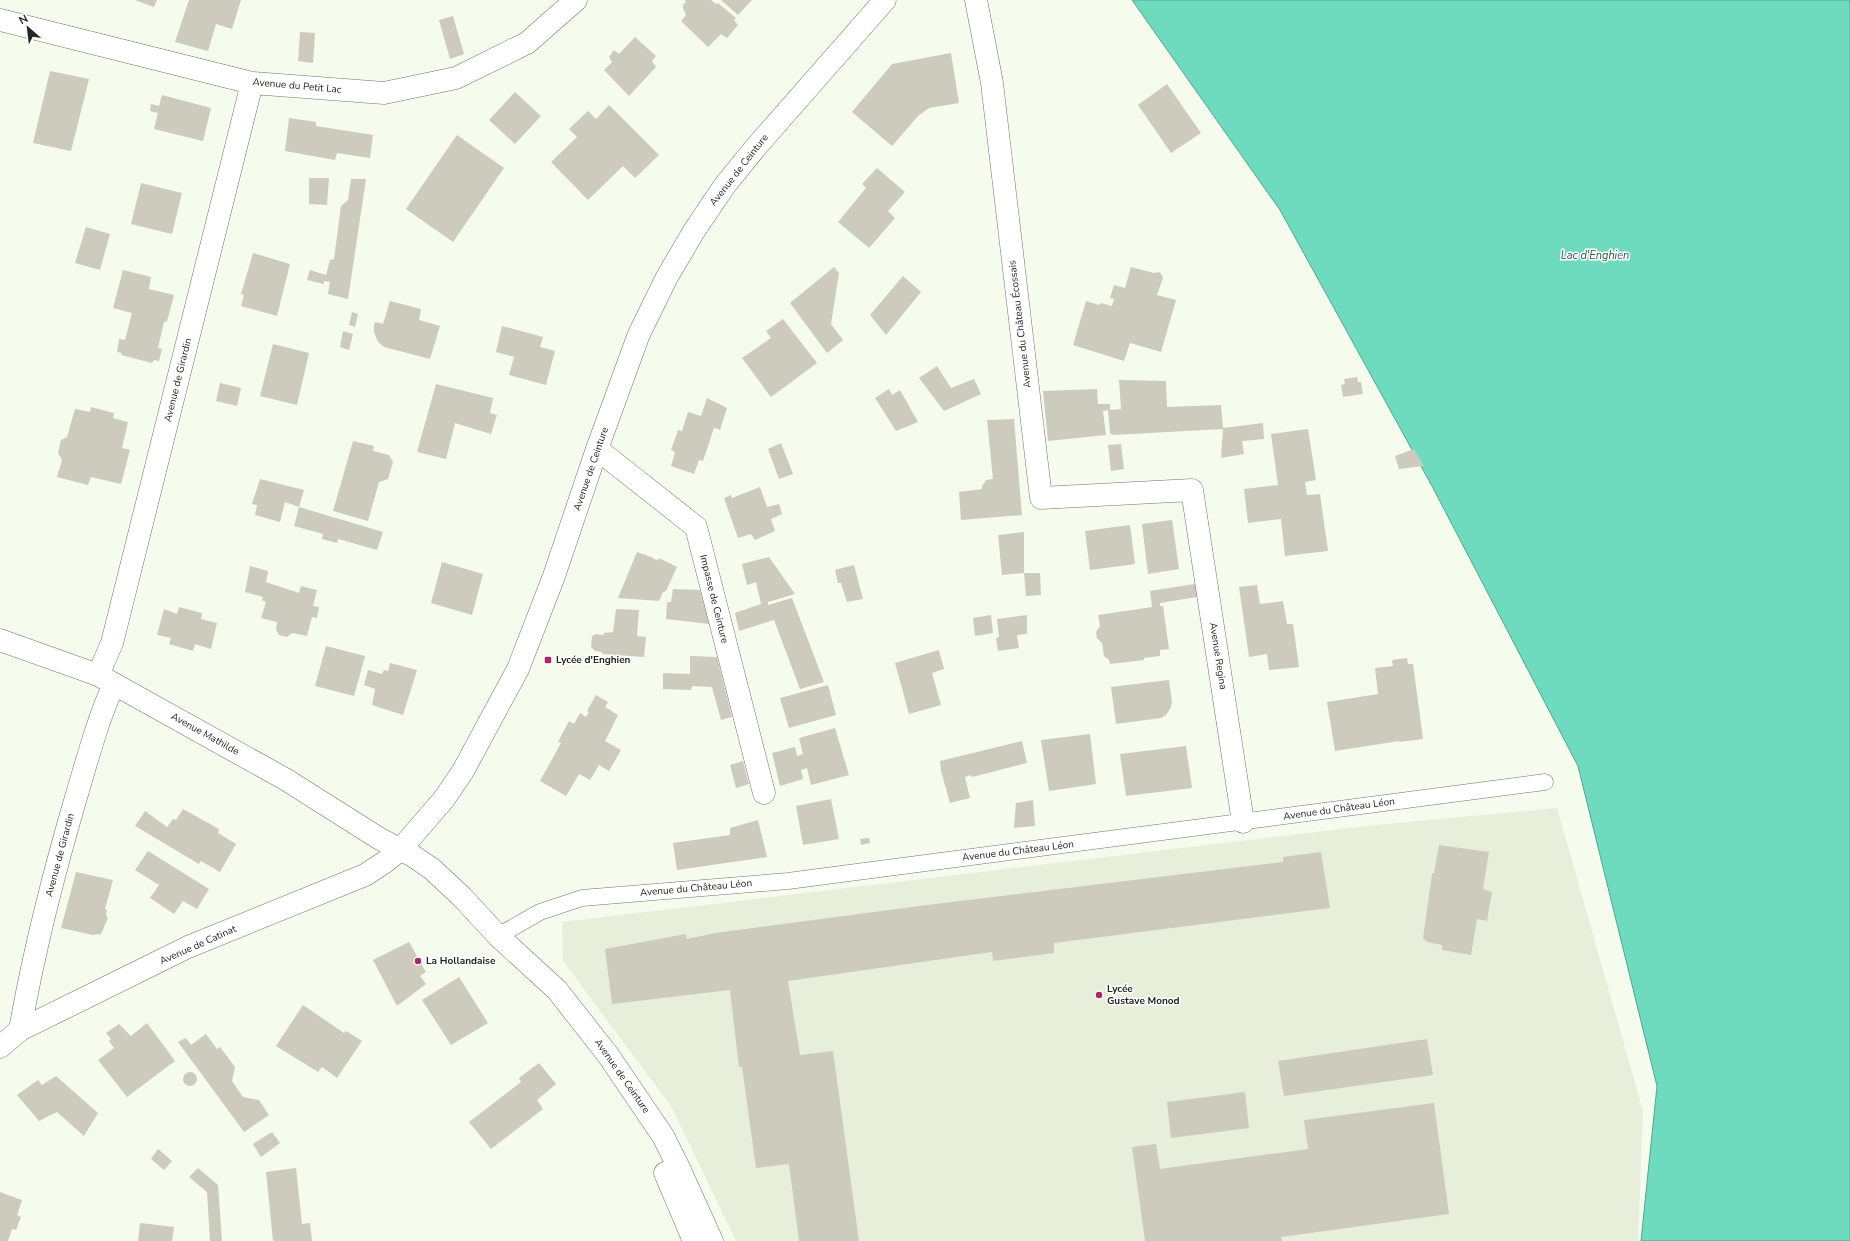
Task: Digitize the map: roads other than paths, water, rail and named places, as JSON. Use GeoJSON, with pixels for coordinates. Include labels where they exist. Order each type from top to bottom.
{"type":"FeatureCollection","features":[{"type":"Feature","properties":{"kind":"street","name":"Avenue du Petit Lac"},"geometry":{"type":"LineString","coordinates":[[0,20],[252,83],[384,93],[456,78],[527,43],[576,0]]}},
{"type":"Feature","properties":{"kind":"street","name":"Avenue de Ceinture"},"geometry":{"type":"LineString","coordinates":[[712,1241],[663,1136],[612,1061],[557,990],[498,936],[462,897],[432,869],[413,856],[400,850],[444,798],[463,771],[518,669],[554,576],[597,449],[639,334],[667,277],[694,231],[725,185],[756,147],[885,0]]}},
{"type":"Feature","properties":{"kind":"street","name":"Avenue du Château Écossais"},"geometry":{"type":"LineString","coordinates":[[976,0],[992,83],[1041,498],[1192,490]]}},
{"type":"Feature","properties":{"kind":"street","name":"Avenue de Girardin"},"geometry":{"type":"LineString","coordinates":[[20,1030],[32,967],[60,852],[102,710],[112,643],[252,83]]}},
{"type":"Feature","properties":{"kind":"street","name":"Impasse de Ceinture"},"geometry":{"type":"LineString","coordinates":[[597,449],[696,527],[764,793]]}},
{"type":"Feature","properties":{"kind":"street","name":"Avenue Regina"},"geometry":{"type":"LineString","coordinates":[[1192,490],[1243,822]]}},
{"type":"Feature","properties":{"kind":"street","name":"Avenue Mathilde"},"geometry":{"type":"LineString","coordinates":[[0,640],[106,680],[285,779],[400,850]]}},
{"type":"Feature","properties":{"kind":"street","name":"Avenue de Catinat"},"geometry":{"type":"LineString","coordinates":[[0,1047],[20,1030],[188,947],[365,875],[400,850]]}},
{"type":"Feature","properties":{"kind":"street","name":"Avenue de Ceinture"},"geometry":{"type":"LineString","coordinates":[[498,936],[546,999],[584,1045],[629,1109],[670,1183],[694,1241]]}},
{"type":"Feature","properties":{"kind":"lane","name":"Avenue du Château Léon"},"geometry":{"type":"LineString","coordinates":[[498,936],[540,912],[582,898],[788,881],[1545,782]]}},
{"type":"Feature","properties":{"kind":"water","name":"Lac d'Enghien"},"geometry":{"type":"Polygon","coordinates":[[[1132,0],[1850,0],[1850,1241],[1641,1241],[1657,1086],[1578,766],[1432,486],[1280,210],[1132,0]]]}},
{"type":"Feature","properties":{"kind":"place","name":"Lycée d'Enghien"},"geometry":{"type":"Point","coordinates":[548,660]}},
{"type":"Feature","properties":{"kind":"place","name":"La Hollandaise"},"geometry":{"type":"Point","coordinates":[418,961]}},
{"type":"Feature","properties":{"kind":"place","name":"Lycée Gustave Monod"},"geometry":{"type":"Point","coordinates":[1099,995]}}]}
